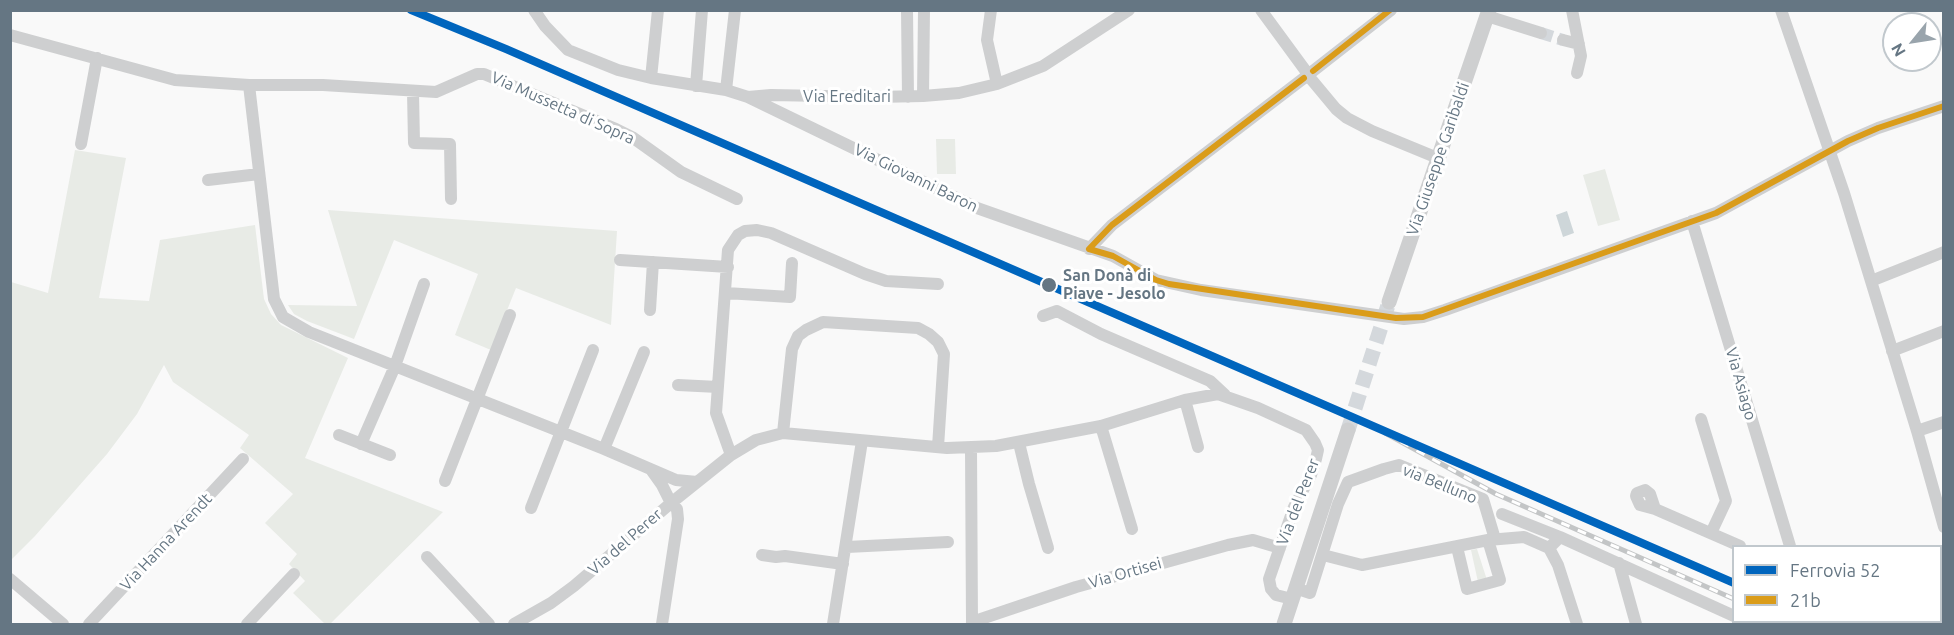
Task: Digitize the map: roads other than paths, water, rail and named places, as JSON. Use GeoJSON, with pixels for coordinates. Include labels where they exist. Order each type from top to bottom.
{"type":"FeatureCollection","features":[{"type":"Feature","properties":{"kind":"street","name":"Via Ereditari"},"geometry":{"type":"LineString","coordinates":[[534,10],[544,26],[568,50],[618,70],[651,78],[726,90],[748,97],[771,95],[908,97],[959,93],[997,84],[1043,66],[1129,10]]}},
{"type":"Feature","properties":{"kind":"street"},"geometry":{"type":"LineString","coordinates":[[651,78],[658,10]]}},
{"type":"Feature","properties":{"kind":"street"},"geometry":{"type":"LineString","coordinates":[[696,86],[702,10]]}},
{"type":"Feature","properties":{"kind":"street"},"geometry":{"type":"LineString","coordinates":[[726,90],[735,10]]}},
{"type":"Feature","properties":{"kind":"street"},"geometry":{"type":"LineString","coordinates":[[907,10],[908,97]]}},
{"type":"Feature","properties":{"kind":"street"},"geometry":{"type":"LineString","coordinates":[[924,10],[924,96]]}},
{"type":"Feature","properties":{"kind":"street"},"geometry":{"type":"LineString","coordinates":[[991,10],[987,40],[997,84]]}},
{"type":"Feature","properties":{"kind":"street"},"geometry":{"type":"LineString","coordinates":[[1261,10],[1336,109],[1371,131],[1440,159]]}},
{"type":"Feature","properties":{"kind":"street"},"geometry":{"type":"LineString","coordinates":[[1089,249],[1112,225],[1391,10]]}},
{"type":"Feature","properties":{"kind":"street"},"geometry":{"type":"LineString","coordinates":[[1572,10],[1581,56],[1576,73]]}},
{"type":"Feature","properties":{"kind":"street"},"geometry":{"type":"LineString","coordinates":[[1781,10],[1871,281],[1944,527]]}},
{"type":"Feature","properties":{"kind":"street","name":"Via Giuseppe Garibaldi"},"geometry":{"type":"LineString","coordinates":[[1389,302],[1440,159],[1488,13],[1540,33]]}},
{"type":"Feature","properties":{"kind":"street","name":"Via Mussetta di Sopra"},"geometry":{"type":"LineString","coordinates":[[10,35],[175,80],[249,85],[323,85],[436,92],[477,74],[484,74],[616,129],[632,137],[681,172],[737,200]]}},
{"type":"Feature","properties":{"kind":"street"},"geometry":{"type":"LineString","coordinates":[[1563,40],[1579,44]]}},
{"type":"Feature","properties":{"kind":"street"},"geometry":{"type":"LineString","coordinates":[[81,144],[97,58]]}},
{"type":"Feature","properties":{"kind":"street"},"geometry":{"type":"LineString","coordinates":[[249,85],[274,299],[283,316],[299,327],[651,470],[676,480],[697,482]]}},
{"type":"Feature","properties":{"kind":"street"},"geometry":{"type":"LineString","coordinates":[[413,92],[414,143],[450,144],[451,199]]}},
{"type":"Feature","properties":{"kind":"street","name":"Via Giovanni Baron"},"geometry":{"type":"LineString","coordinates":[[748,97],[977,208],[1113,256],[1156,280],[1169,284],[1404,319],[1423,317],[1445,310],[1692,221],[1740,201],[1829,150],[1878,128],[1944,106]]}},
{"type":"Feature","properties":{"kind":"street"},"geometry":{"type":"LineString","coordinates":[[208,180],[260,174]]}},
{"type":"Feature","properties":{"kind":"street","name":"Via Asiago"},"geometry":{"type":"LineString","coordinates":[[1692,221],[1790,545]]}},
{"type":"Feature","properties":{"kind":"street"},"geometry":{"type":"LineString","coordinates":[[731,454],[716,413],[728,250],[733,241],[745,231],[757,230],[771,233],[886,281],[938,284]]}},
{"type":"Feature","properties":{"kind":"street"},"geometry":{"type":"LineString","coordinates":[[1871,281],[1944,252]]}},
{"type":"Feature","properties":{"kind":"street"},"geometry":{"type":"LineString","coordinates":[[620,260],[728,267]]}},
{"type":"Feature","properties":{"kind":"street"},"geometry":{"type":"LineString","coordinates":[[650,310],[653,262]]}},
{"type":"Feature","properties":{"kind":"street"},"geometry":{"type":"LineString","coordinates":[[726,293],[790,297],[792,263]]}},
{"type":"Feature","properties":{"kind":"street"},"geometry":{"type":"LineString","coordinates":[[361,444],[395,366],[424,284]]}},
{"type":"Feature","properties":{"kind":"street"},"geometry":{"type":"LineString","coordinates":[[1042,316],[1057,311],[1101,334],[1210,381],[1226,396]]}},
{"type":"Feature","properties":{"kind":"street"},"geometry":{"type":"LineString","coordinates":[[445,481],[510,315]]}},
{"type":"Feature","properties":{"kind":"street"},"geometry":{"type":"LineString","coordinates":[[783,433],[792,349],[798,336],[823,322],[918,328],[930,334],[938,342],[944,354],[938,447]]}},
{"type":"Feature","properties":{"kind":"street"},"geometry":{"type":"LineString","coordinates":[[1892,351],[1944,332]]}},
{"type":"Feature","properties":{"kind":"street"},"geometry":{"type":"LineString","coordinates":[[531,508],[593,350]]}},
{"type":"Feature","properties":{"kind":"street"},"geometry":{"type":"LineString","coordinates":[[604,449],[644,352]]}},
{"type":"Feature","properties":{"kind":"street"},"geometry":{"type":"LineString","coordinates":[[678,385],[718,387]]}},
{"type":"Feature","properties":{"kind":"street","name":"Via del Perer"},"geometry":{"type":"LineString","coordinates":[[514,624],[551,603],[574,586],[671,502],[731,454],[756,440],[783,433],[971,448],[1019,443],[1101,426],[1185,400],[1218,394],[1306,430],[1318,450],[1311,475],[1297,499],[1269,579],[1271,589],[1276,595],[1294,594]]}},
{"type":"Feature","properties":{"kind":"street"},"geometry":{"type":"LineString","coordinates":[[1185,400],[1198,447]]}},
{"type":"Feature","properties":{"kind":"street"},"geometry":{"type":"LineString","coordinates":[[1701,419],[1726,501],[1711,533]]}},
{"type":"Feature","properties":{"kind":"street"},"geometry":{"type":"LineString","coordinates":[[1917,431],[1944,422]]}},
{"type":"Feature","properties":{"kind":"street"},"geometry":{"type":"LineString","coordinates":[[1101,426],[1132,529]]}},
{"type":"Feature","properties":{"kind":"street"},"geometry":{"type":"LineString","coordinates":[[1284,624],[1348,430]]}},
{"type":"Feature","properties":{"kind":"street"},"geometry":{"type":"LineString","coordinates":[[339,435],[390,455]]}},
{"type":"Feature","properties":{"kind":"street"},"geometry":{"type":"LineString","coordinates":[[833,624],[862,441]]}},
{"type":"Feature","properties":{"kind":"street"},"geometry":{"type":"LineString","coordinates":[[1019,443],[1048,548]]}},
{"type":"Feature","properties":{"kind":"street","name":"Via Ortisei"},"geometry":{"type":"LineString","coordinates":[[971,448],[972,623],[1076,587],[1228,545],[1253,540],[1280,548]]}},
{"type":"Feature","properties":{"kind":"street","name":"Via Hanna Arendt"},"geometry":{"type":"LineString","coordinates":[[89,624],[243,459]]}},
{"type":"Feature","properties":{"kind":"street","name":"via Belluno"},"geometry":{"type":"LineString","coordinates":[[1323,555],[1338,504],[1348,482],[1399,465],[1483,499],[1491,540]]}},
{"type":"Feature","properties":{"kind":"street"},"geometry":{"type":"LineString","coordinates":[[651,470],[677,509],[678,519],[662,624]]}},
{"type":"Feature","properties":{"kind":"street"},"geometry":{"type":"LineString","coordinates":[[1655,509],[1738,545]]}},
{"type":"Feature","properties":{"kind":"street"},"geometry":{"type":"LineString","coordinates":[[1502,514],[1560,537],[1732,615]]}},
{"type":"Feature","properties":{"kind":"street"},"geometry":{"type":"LineString","coordinates":[[1294,594],[1310,593],[1323,555],[1362,565],[1491,540],[1524,537],[1549,548],[1558,565],[1577,624]]}},
{"type":"Feature","properties":{"kind":"street"},"geometry":{"type":"LineString","coordinates":[[1549,548],[1560,537]]}},
{"type":"Feature","properties":{"kind":"street"},"geometry":{"type":"LineString","coordinates":[[1457,547],[1467,589],[1500,580],[1491,540]]}},
{"type":"Feature","properties":{"kind":"street"},"geometry":{"type":"LineString","coordinates":[[847,547],[948,542]]}},
{"type":"Feature","properties":{"kind":"street"},"geometry":{"type":"LineString","coordinates":[[762,555],[843,564]]}},
{"type":"Feature","properties":{"kind":"street"},"geometry":{"type":"LineString","coordinates":[[427,557],[489,624]]}},
{"type":"Feature","properties":{"kind":"street"},"geometry":{"type":"LineString","coordinates":[[1619,563],[1636,624]]}},
{"type":"Feature","properties":{"kind":"street"},"geometry":{"type":"LineString","coordinates":[[247,624],[294,574]]}},
{"type":"Feature","properties":{"kind":"street"},"geometry":{"type":"LineString","coordinates":[[10,579],[63,624]]}},
{"type":"Feature","properties":{"kind":"tunnel"},"geometry":{"type":"LineString","coordinates":[[1541,33],[1563,40]]}},
{"type":"Feature","properties":{"kind":"tunnel"},"geometry":{"type":"LineString","coordinates":[[1348,430],[1389,302]]}},
{"type":"Feature","properties":{"kind":"railway"},"geometry":{"type":"LineString","coordinates":[[1385,433],[1496,494],[1732,598]]}},
{"type":"Feature","properties":{"kind":"rail line","name":"52"},"geometry":{"type":"LineString","coordinates":[[411,10],[506,49],[1732,582]]}},
{"type":"Feature","properties":{"kind":"place","name":"San Donà di Piave - Jesolo"},"geometry":{"type":"Point","coordinates":[1049,285]}}]}
